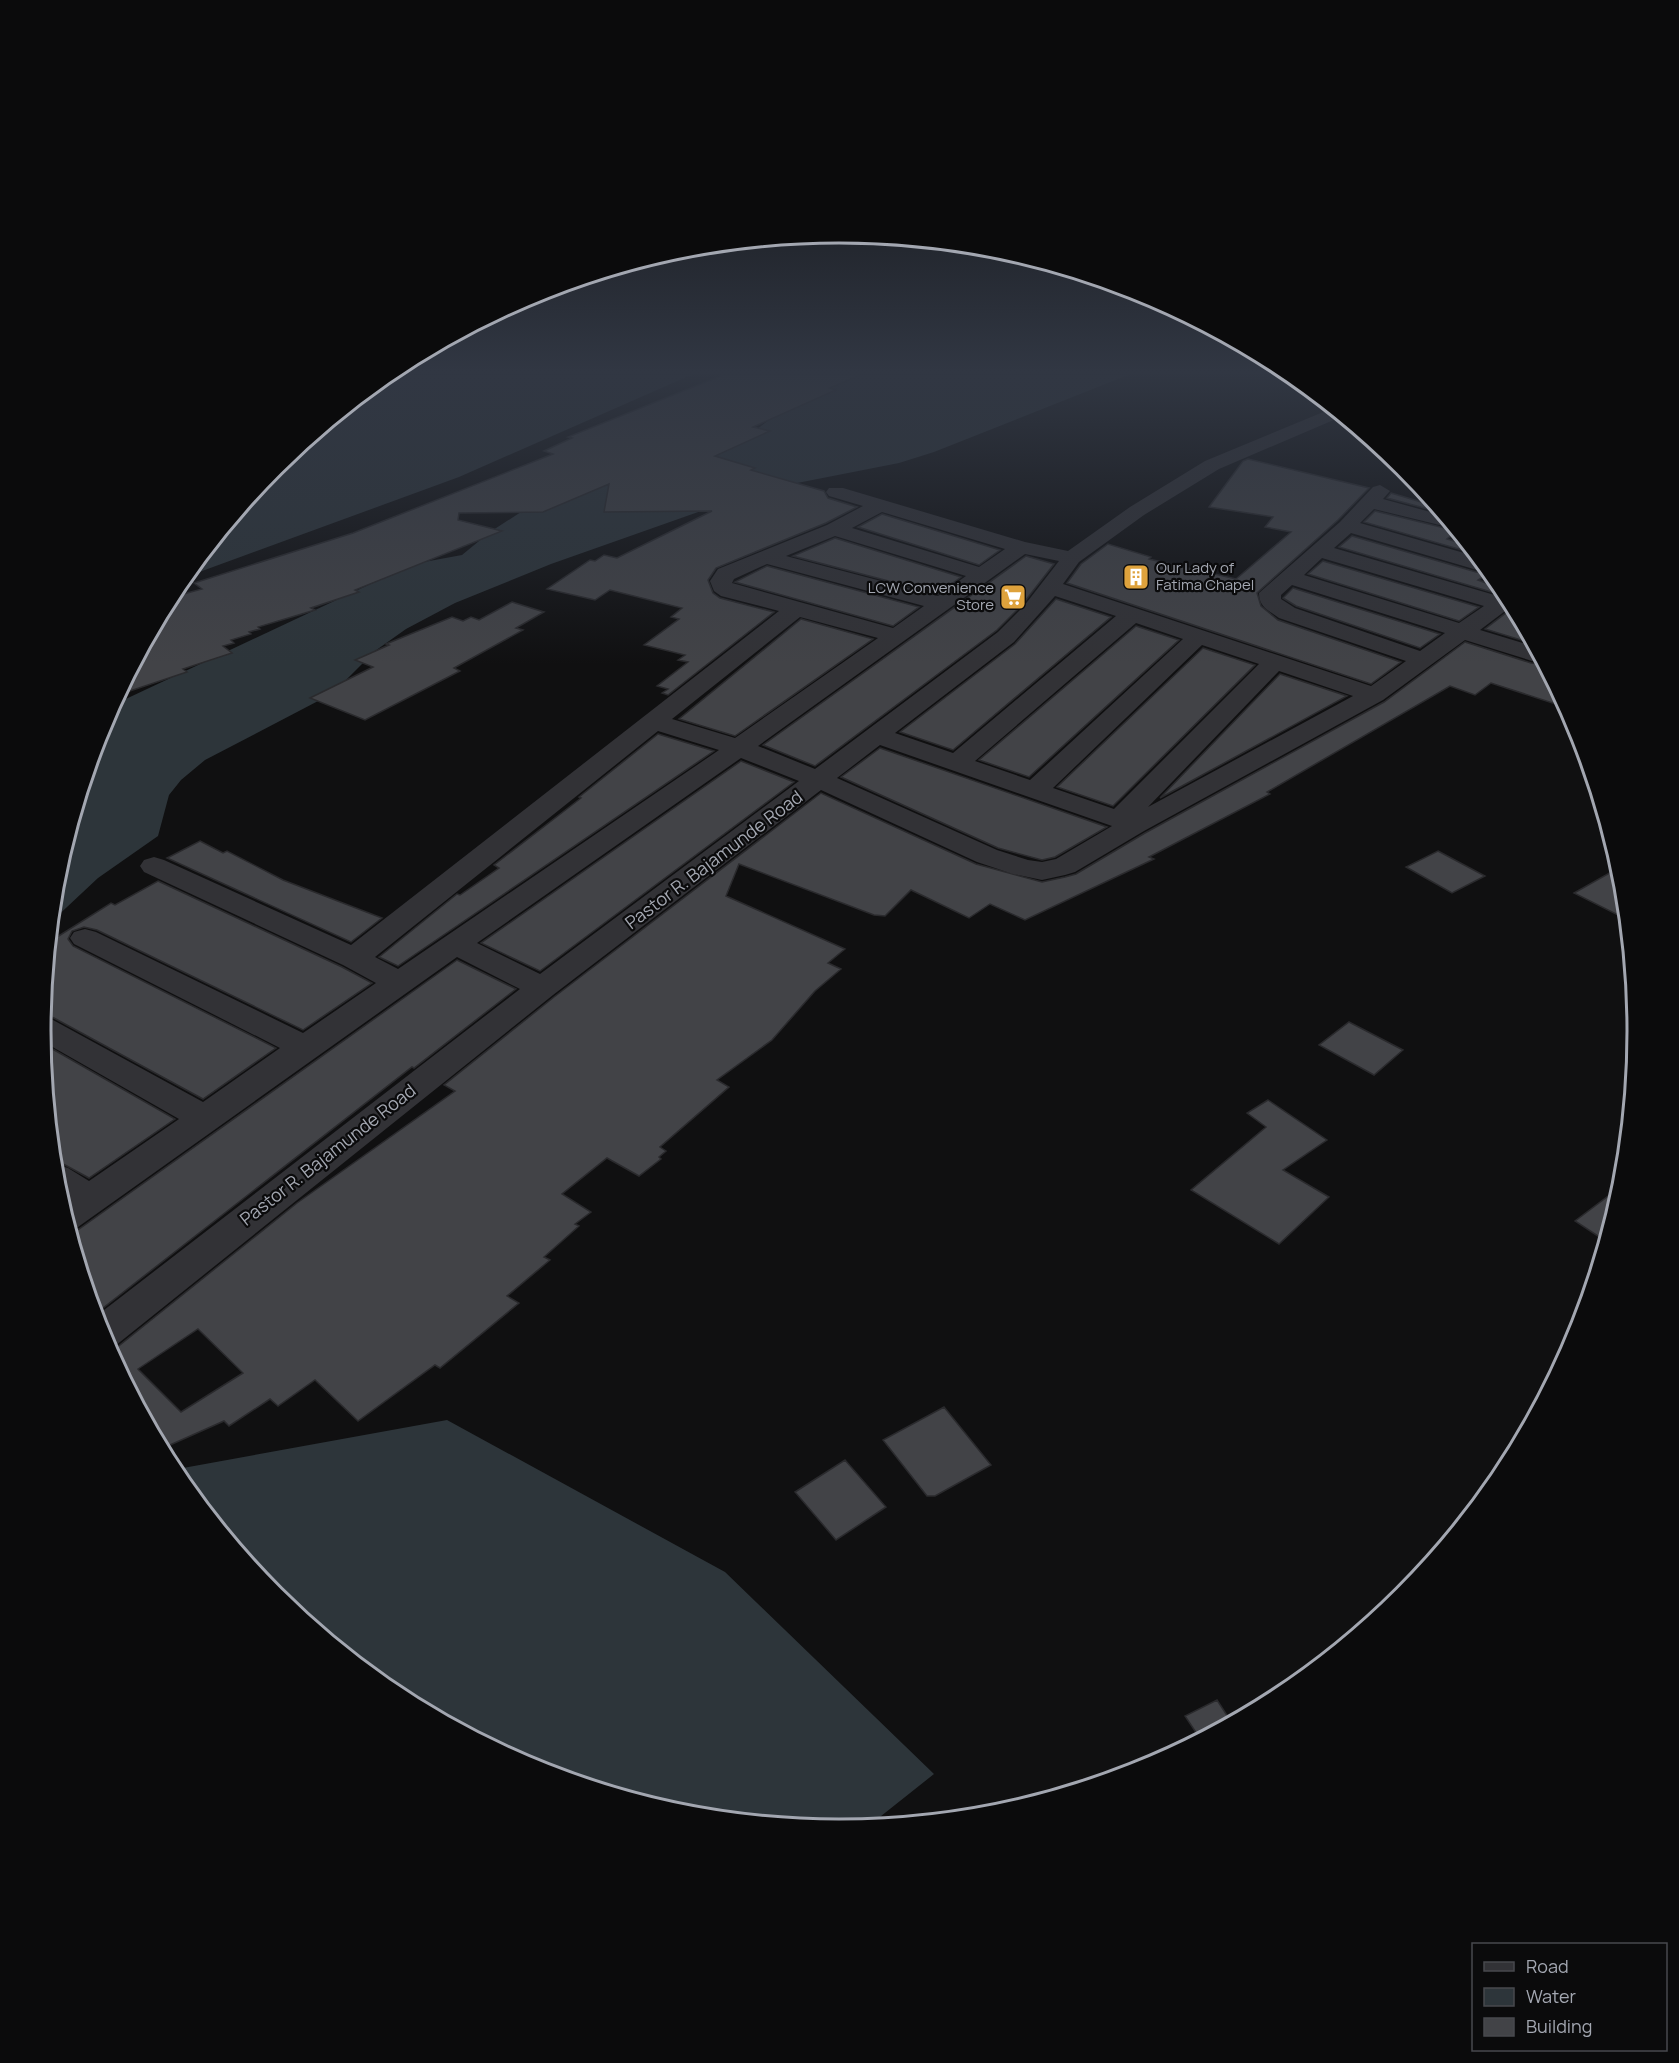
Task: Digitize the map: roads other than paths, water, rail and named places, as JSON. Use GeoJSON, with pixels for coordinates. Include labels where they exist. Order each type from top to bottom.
{"type":"FeatureCollection","features":[{"type":"Feature","properties":{"kind":"street","name":"Pastor R. Bajamunde Road"},"geometry":{"type":"LineString","coordinates":[[109,1328],[542,988],[820,780],[1006,637],[1032,611],[1072,558],[1137,511],[1201,471]]}},
{"type":"Feature","properties":{"kind":"street"},"geometry":{"type":"LineString","coordinates":[[836,492],[1022,547],[1072,558]]}},
{"type":"Feature","properties":{"kind":"street"},"geometry":{"type":"LineString","coordinates":[[1425,660],[1276,608],[1270,602],[1270,594],[1320,551],[1375,497],[1438,519]]}},
{"type":"Feature","properties":{"kind":"street"},"geometry":{"type":"LineString","coordinates":[[879,506],[834,529],[726,574],[721,580],[722,586],[729,591],[898,636]]}},
{"type":"Feature","properties":{"kind":"street"},"geometry":{"type":"LineString","coordinates":[[1347,526],[1472,561]]}},
{"type":"Feature","properties":{"kind":"street"},"geometry":{"type":"LineString","coordinates":[[834,529],[984,575]]}},
{"type":"Feature","properties":{"kind":"street"},"geometry":{"type":"LineString","coordinates":[[837,577],[891,547]]}},
{"type":"Feature","properties":{"kind":"street"},"geometry":{"type":"LineString","coordinates":[[77,1208],[305,1047],[457,945],[1022,547]]}},
{"type":"Feature","properties":{"kind":"street"},"geometry":{"type":"LineString","coordinates":[[1320,551],[1503,606]]}},
{"type":"Feature","properties":{"kind":"street"},"geometry":{"type":"LineString","coordinates":[[764,557],[944,604]]}},
{"type":"Feature","properties":{"kind":"street"},"geometry":{"type":"LineString","coordinates":[[1289,577],[1531,653]]}},
{"type":"Feature","properties":{"kind":"street"},"geometry":{"type":"LineString","coordinates":[[1050,587],[1134,613],[1374,695]]}},
{"type":"Feature","properties":{"kind":"street"},"geometry":{"type":"LineString","coordinates":[[656,722],[736,747],[820,780],[987,856],[1023,868],[1042,871],[1065,866],[1127,822],[1374,695],[1465,632],[1504,608]]}},
{"type":"Feature","properties":{"kind":"street"},"geometry":{"type":"LineString","coordinates":[[354,958],[656,722],[796,609]]}},
{"type":"Feature","properties":{"kind":"street"},"geometry":{"type":"LineString","coordinates":[[957,763],[1134,613]]}},
{"type":"Feature","properties":{"kind":"street"},"geometry":{"type":"LineString","coordinates":[[1035,791],[1200,636]]}},
{"type":"Feature","properties":{"kind":"street"},"geometry":{"type":"LineString","coordinates":[[1127,822],[1276,661]]}},
{"type":"Feature","properties":{"kind":"street"},"geometry":{"type":"LineString","coordinates":[[877,735],[1127,822]]}},
{"type":"Feature","properties":{"kind":"street"},"geometry":{"type":"LineString","coordinates":[[154,866],[354,958],[400,983]]}},
{"type":"Feature","properties":{"kind":"street"},"geometry":{"type":"LineString","coordinates":[[85,938],[305,1047]]}},
{"type":"Feature","properties":{"kind":"street"},"geometry":{"type":"LineString","coordinates":[[457,945],[542,988]]}},
{"type":"Feature","properties":{"kind":"street"},"geometry":{"type":"LineString","coordinates":[[51,1033],[206,1119]]}},
{"type":"Feature","properties":{"kind":"water"},"geometry":{"type":"Polygon","coordinates":[[[285,471],[472,471],[199,572],[247,512],[285,471]]]}},
{"type":"Feature","properties":{"kind":"water"},"geometry":{"type":"Polygon","coordinates":[[[634,471],[857,471],[792,484],[718,505],[551,564],[455,603],[406,629],[375,651],[340,686],[320,700],[205,760],[181,780],[169,795],[158,836],[98,878],[60,913],[78,827],[93,778],[125,700],[413,564],[462,555],[490,532],[538,501],[634,471]]]}},
{"type":"Feature","properties":{"kind":"water"},"geometry":{"type":"Polygon","coordinates":[[[447,1420],[725,1572],[934,1774],[878,1819],[840,1820],[788,1818],[686,1805],[635,1793],[538,1760],[491,1739],[445,1714],[401,1687],[359,1657],[282,1589],[214,1512],[183,1468],[447,1420]]]}},
{"type":"Feature","properties":{"kind":"place","name":"Our Lady of Fatima Chapel"},"geometry":{"type":"Point","coordinates":[1136,577]}},
{"type":"Feature","properties":{"kind":"place","name":"LCW Convenience Store"},"geometry":{"type":"Point","coordinates":[1013,597]}}]}
